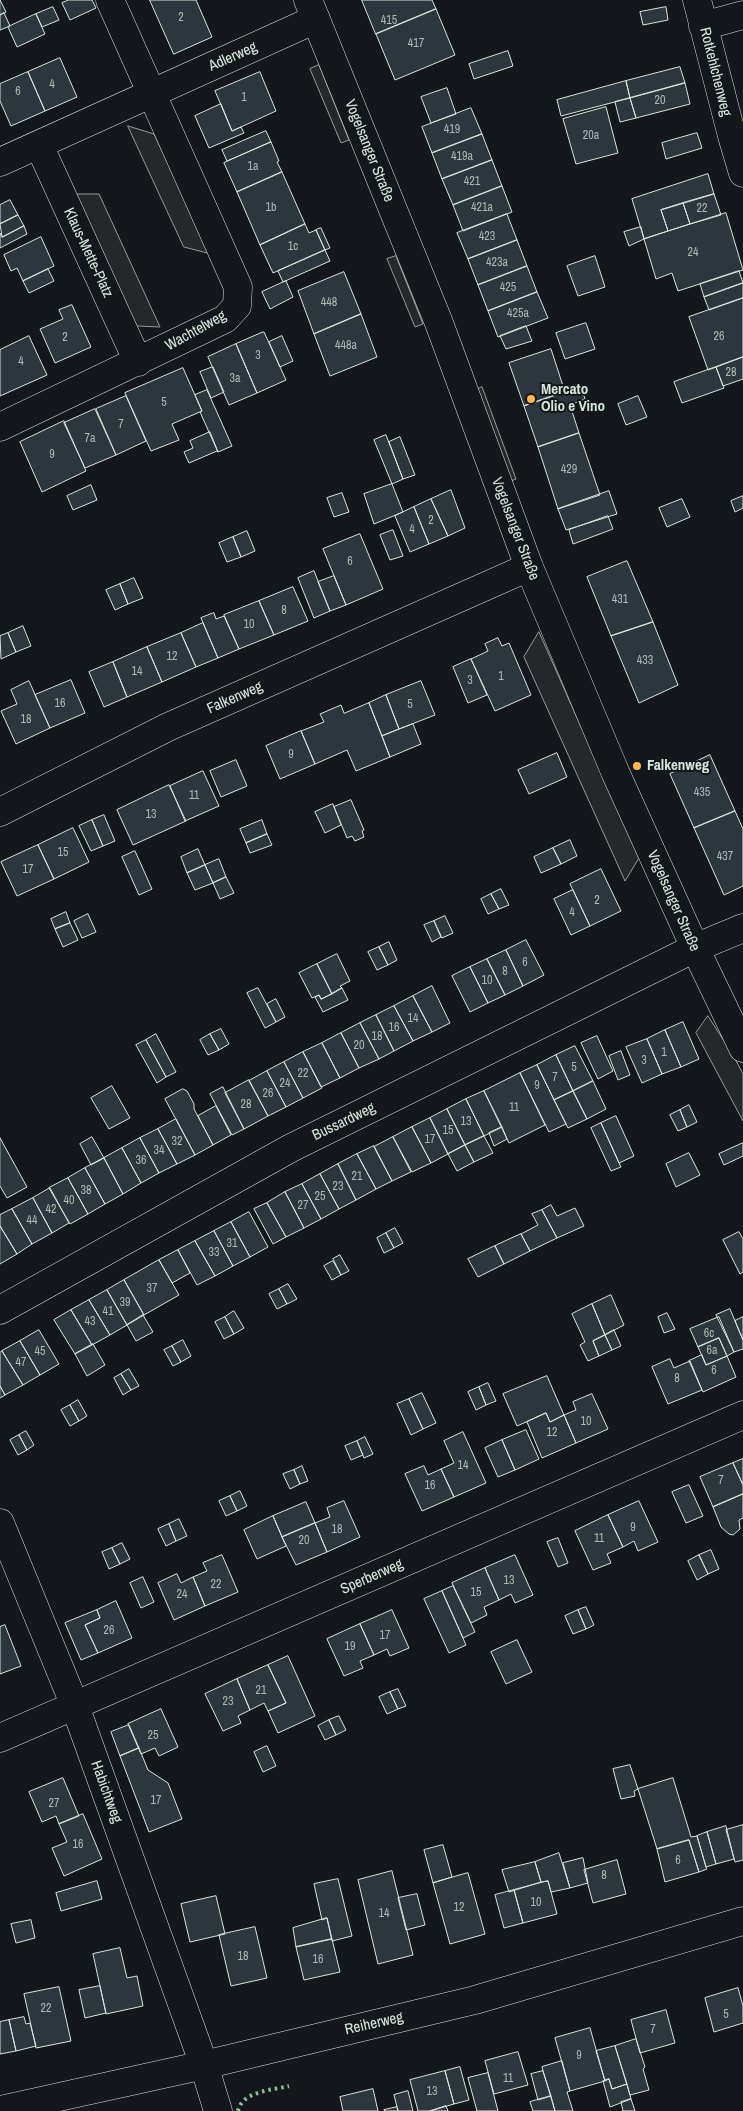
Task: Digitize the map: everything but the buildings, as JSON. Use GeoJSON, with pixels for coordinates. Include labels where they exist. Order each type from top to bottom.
{"type":"FeatureCollection","features":[{"type":"Feature","properties":{"kind":"street"},"geometry":{"type":"LineString","coordinates":[[110,0],[150,94]]}},
{"type":"Feature","properties":{"kind":"street","name":"Rotkehlchenweg"},"geometry":{"type":"LineString","coordinates":[[698,0],[703,26],[743,173]]}},
{"type":"Feature","properties":{"kind":"street","name":"Adlerweg"},"geometry":{"type":"LineString","coordinates":[[0,162],[150,94],[312,10]]}},
{"type":"Feature","properties":{"kind":"street","name":"Vogelsanger Straße"},"geometry":{"type":"LineString","coordinates":[[312,10],[439,322],[529,567],[616,774],[743,1048]]}},
{"type":"Feature","properties":{"kind":"street"},"geometry":{"type":"LineString","coordinates":[[703,26],[743,15]]}},
{"type":"Feature","properties":{"kind":"street","name":"Wachtelweg"},"geometry":{"type":"LineString","coordinates":[[0,427],[138,362],[225,318],[237,306],[238,287],[150,94]]}},
{"type":"Feature","properties":{"kind":"street","name":"Klaus-Mette-Platz"},"geometry":{"type":"LineString","coordinates":[[39,145],[138,362]]}},
{"type":"Feature","properties":{"kind":"street","name":"Falkenweg"},"geometry":{"type":"LineString","coordinates":[[0,812],[168,727],[529,567]]}},
{"type":"Feature","properties":{"kind":"street","name":"Bussardweg"},"geometry":{"type":"LineString","coordinates":[[0,1310],[291,1148],[695,948],[743,928]]}},
{"type":"Feature","properties":{"kind":"street","name":"Sperberweg"},"geometry":{"type":"LineString","coordinates":[[0,1738],[743,1415]]}},
{"type":"Feature","properties":{"kind":"street","name":"Habichtweg"},"geometry":{"type":"LineString","coordinates":[[0,1523],[75,1706],[204,2065],[218,2111]]}},
{"type":"Feature","properties":{"kind":"street","name":"Reiherweg"},"geometry":{"type":"LineString","coordinates":[[0,2110],[204,2065],[475,2000],[743,1922]]}},
{"type":"Feature","properties":{"kind":"shaded area"},"geometry":{"type":"Polygon","coordinates":[[[319,65],[349,140],[341,143],[310,69],[319,65]]]}},
{"type":"Feature","properties":{"kind":"shaded area"},"geometry":{"type":"Polygon","coordinates":[[[128,126],[154,134],[211,254],[184,247],[128,126]]]}},
{"type":"Feature","properties":{"kind":"shaded area"},"geometry":{"type":"Polygon","coordinates":[[[75,194],[99,194],[160,327],[137,326],[75,194]]]}},
{"type":"Feature","properties":{"kind":"shaded area"},"geometry":{"type":"Polygon","coordinates":[[[396,256],[423,324],[415,327],[387,259],[396,256]]]}},
{"type":"Feature","properties":{"kind":"shaded area"},"geometry":{"type":"Polygon","coordinates":[[[482,387],[516,479],[508,482],[474,391],[482,387]]]}},
{"type":"Feature","properties":{"kind":"shaded area"},"geometry":{"type":"Polygon","coordinates":[[[539,632],[639,858],[625,881],[524,657],[539,632]]]}},
{"type":"Feature","properties":{"kind":"shaded area"},"geometry":{"type":"Polygon","coordinates":[[[708,1016],[743,1074],[743,1121],[696,1033],[708,1016]]]}},
{"type":"Feature","properties":{"kind":"hedge"},"geometry":{"type":"LineString","coordinates":[[238,2111],[245,2099],[252,2095],[289,2086]]}},
{"type":"Feature","properties":{"kind":"place","name":"Mercato Olio e Vino"},"geometry":{"type":"Point","coordinates":[531,399]}},
{"type":"Feature","properties":{"kind":"place","name":"Falkenweg"},"geometry":{"type":"Point","coordinates":[637,766]}}]}
